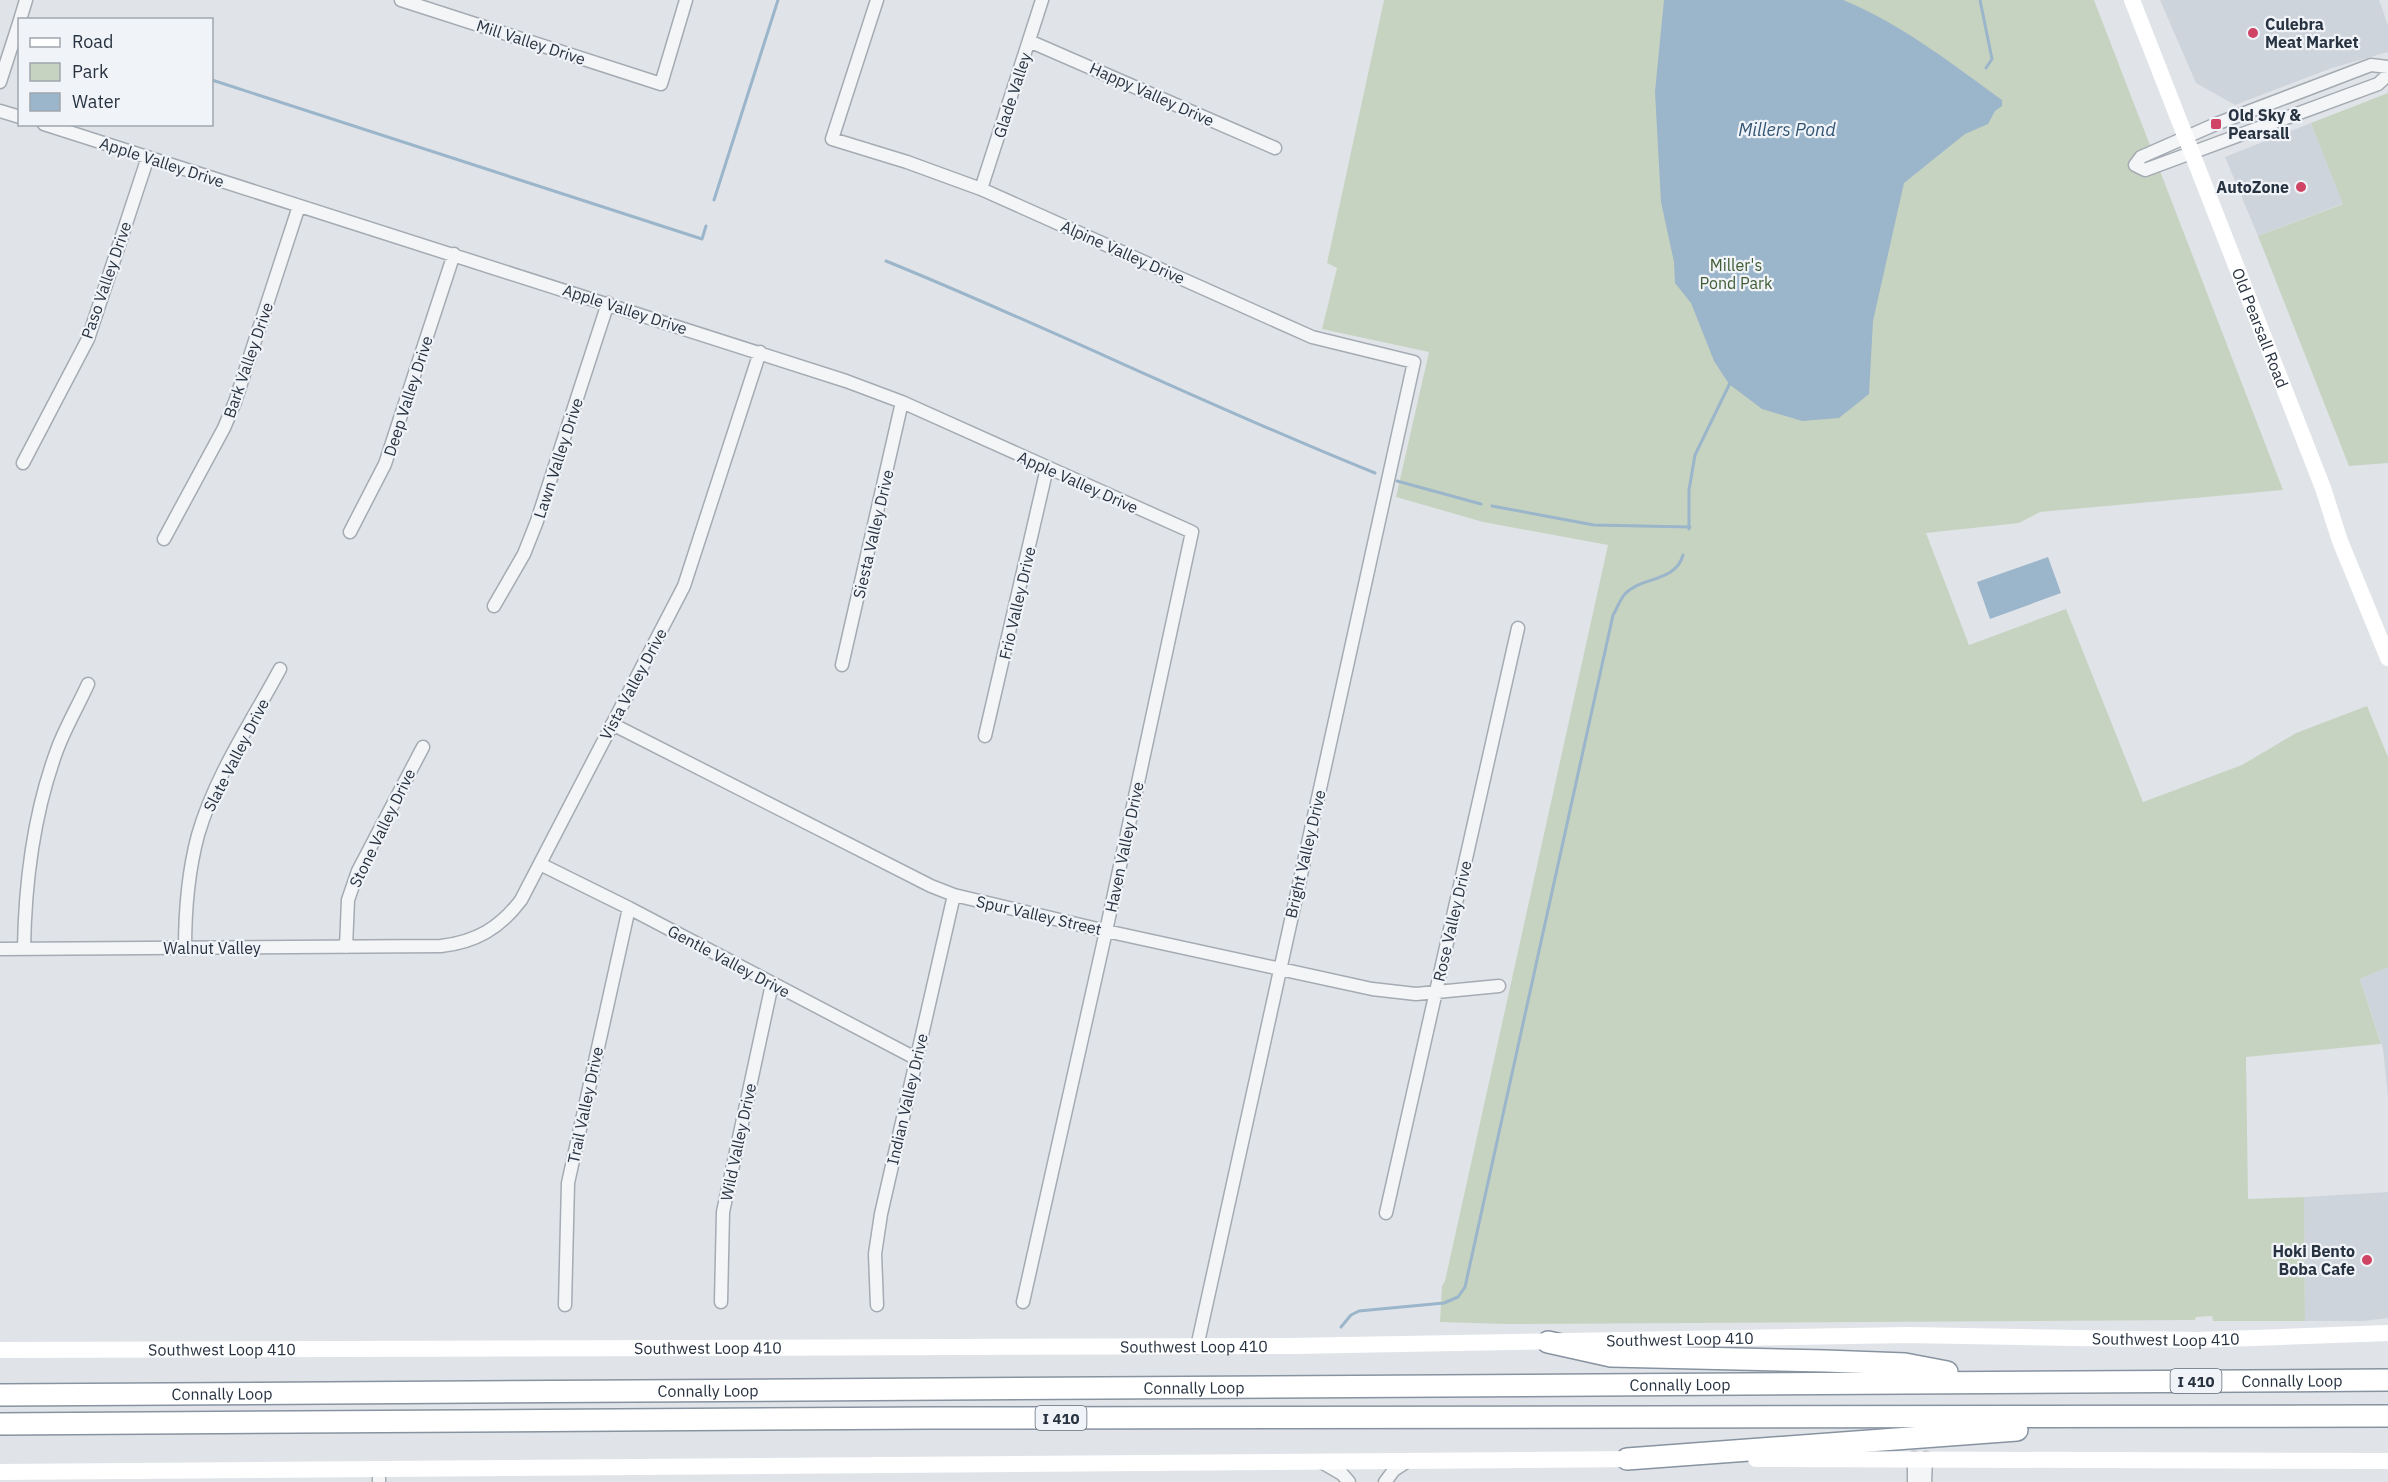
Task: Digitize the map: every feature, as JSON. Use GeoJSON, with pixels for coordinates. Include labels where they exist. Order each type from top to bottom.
{"type":"FeatureCollection","features":[{"type":"Feature","properties":{"kind":"highway"},"geometry":{"type":"LineString","coordinates":[[1548,1342],[1611,1356],[1905,1364],[2003,1382]]}},
{"type":"Feature","properties":{"kind":"highway","name":"Connally Loop"},"geometry":{"type":"LineString","coordinates":[[0,1395],[2388,1380]]}},
{"type":"Feature","properties":{"kind":"highway","name":"Connally Loop"},"geometry":{"type":"LineString","coordinates":[[0,1424],[933,1418],[2388,1416]]}},
{"type":"Feature","properties":{"kind":"highway"},"geometry":{"type":"LineString","coordinates":[[1627,1459],[2071,1426],[2122,1417]]}},
{"type":"Feature","properties":{"kind":"main road","name":"Old Pearsall Road"},"geometry":{"type":"LineString","coordinates":[[2132,0],[2323,488],[2340,541],[2388,658]]}},
{"type":"Feature","properties":{"kind":"main road","name":"Southwest Loop 410"},"geometry":{"type":"LineString","coordinates":[[0,1350],[1197,1347],[1908,1335],[2196,1340],[2388,1333]]}},
{"type":"Feature","properties":{"kind":"main road"},"geometry":{"type":"LineString","coordinates":[[0,1472],[379,1476],[1139,1461],[1920,1458],[2388,1461]]}},
{"type":"Feature","properties":{"kind":"street"},"geometry":{"type":"LineString","coordinates":[[21,18],[26,0]]}},
{"type":"Feature","properties":{"kind":"street","name":"Mill Valley Drive"},"geometry":{"type":"LineString","coordinates":[[401,0],[661,84],[687,0]]}},
{"type":"Feature","properties":{"kind":"street","name":"Alpine Valley Drive"},"geometry":{"type":"LineString","coordinates":[[877,0],[832,139],[907,162],[981,189],[1312,337],[1414,362]]}},
{"type":"Feature","properties":{"kind":"street","name":"Glade Valley"},"geometry":{"type":"LineString","coordinates":[[981,189],[1042,0]]}},
{"type":"Feature","properties":{"kind":"street"},"geometry":{"type":"LineString","coordinates":[[0,82],[18,26]]}},
{"type":"Feature","properties":{"kind":"street","name":"Happy Valley Drive"},"geometry":{"type":"LineString","coordinates":[[1029,41],[1275,148]]}},
{"type":"Feature","properties":{"kind":"street"},"geometry":{"type":"LineString","coordinates":[[2388,68],[2371,65],[2216,124],[2141,157],[2135,165],[2145,171],[2193,154],[2378,84],[2388,75]]}},
{"type":"Feature","properties":{"kind":"street"},"geometry":{"type":"LineString","coordinates":[[0,111],[18,116]]}},
{"type":"Feature","properties":{"kind":"street","name":"Apple Valley Drive"},"geometry":{"type":"LineString","coordinates":[[50,126],[760,352],[902,402],[1192,532]]}},
{"type":"Feature","properties":{"kind":"street","name":"Paso Valley Drive"},"geometry":{"type":"LineString","coordinates":[[23,464],[88,339],[148,157]]}},
{"type":"Feature","properties":{"kind":"street","name":"Bark Valley Drive"},"geometry":{"type":"LineString","coordinates":[[164,539],[224,428],[235,402],[299,207]]}},
{"type":"Feature","properties":{"kind":"street","name":"Deep Valley Drive"},"geometry":{"type":"LineString","coordinates":[[350,532],[385,464],[454,254]]}},
{"type":"Feature","properties":{"kind":"street","name":"Lawn Valley Drive"},"geometry":{"type":"LineString","coordinates":[[494,606],[524,554],[537,521],[608,303]]}},
{"type":"Feature","properties":{"kind":"street","name":"Vista Valley Drive"},"geometry":{"type":"LineString","coordinates":[[424,946],[461,944],[474,939],[493,929],[521,900],[684,586],[760,352]]}},
{"type":"Feature","properties":{"kind":"street","name":"Bright Valley Drive"},"geometry":{"type":"LineString","coordinates":[[1197,1347],[1414,362]]}},
{"type":"Feature","properties":{"kind":"street","name":"Siesta Valley Drive"},"geometry":{"type":"LineString","coordinates":[[842,665],[902,402]]}},
{"type":"Feature","properties":{"kind":"street","name":"Frio Valley Drive"},"geometry":{"type":"LineString","coordinates":[[985,736],[1047,468]]}},
{"type":"Feature","properties":{"kind":"street","name":"Haven Valley Drive"},"geometry":{"type":"LineString","coordinates":[[1023,1302],[1192,532]]}},
{"type":"Feature","properties":{"kind":"street","name":"Rose Valley Drive"},"geometry":{"type":"LineString","coordinates":[[1386,1213],[1518,628]]}},
{"type":"Feature","properties":{"kind":"street","name":"Slate Valley Drive"},"geometry":{"type":"LineString","coordinates":[[185,949],[186,899],[198,834],[224,773],[280,669]]}},
{"type":"Feature","properties":{"kind":"street"},"geometry":{"type":"LineString","coordinates":[[24,949],[24,908],[30,856],[40,805],[57,749],[88,684]]}},
{"type":"Feature","properties":{"kind":"street","name":"Spur Valley Street"},"geometry":{"type":"LineString","coordinates":[[612,724],[931,886],[954,895],[1106,931],[1396,993],[1499,986]]}},
{"type":"Feature","properties":{"kind":"street","name":"Stone Valley Drive"},"geometry":{"type":"LineString","coordinates":[[346,947],[348,900],[358,870],[423,747]]}},
{"type":"Feature","properties":{"kind":"street","name":"Gentle Valley Drive"},"geometry":{"type":"LineString","coordinates":[[540,864],[629,908],[917,1059]]}},
{"type":"Feature","properties":{"kind":"street","name":"Indian Valley Drive"},"geometry":{"type":"LineString","coordinates":[[877,1305],[875,1254],[881,1214],[954,895]]}},
{"type":"Feature","properties":{"kind":"street","name":"Trail Valley Drive"},"geometry":{"type":"LineString","coordinates":[[565,1305],[568,1183],[629,908]]}},
{"type":"Feature","properties":{"kind":"street","name":"Walnut Valley"},"geometry":{"type":"LineString","coordinates":[[0,949],[424,946]]}},
{"type":"Feature","properties":{"kind":"street","name":"Wild Valley Drive"},"geometry":{"type":"LineString","coordinates":[[721,1302],[723,1212],[772,984]]}},
{"type":"Feature","properties":{"kind":"street"},"geometry":{"type":"LineString","coordinates":[[1914,1482],[1920,1458]]}},
{"type":"Feature","properties":{"kind":"street"},"geometry":{"type":"LineString","coordinates":[[1920,1458],[1925,1482]]}},
{"type":"Feature","properties":{"kind":"street"},"geometry":{"type":"LineString","coordinates":[[1385,1482],[1394,1470],[1409,1460]]}},
{"type":"Feature","properties":{"kind":"street"},"geometry":{"type":"LineString","coordinates":[[1322,1462],[1334,1468],[1349,1482]]}},
{"type":"Feature","properties":{"kind":"shaded area"},"geometry":{"type":"Polygon","coordinates":[[[2160,0],[2379,0],[2388,25],[2388,52],[2332,68],[2235,105],[2196,83],[2160,0]]]}},
{"type":"Feature","properties":{"kind":"shaded area"},"geometry":{"type":"Polygon","coordinates":[[[2311,123],[2344,203],[2258,236],[2225,157],[2311,123]]]}},
{"type":"Feature","properties":{"kind":"shaded area"},"geometry":{"type":"Polygon","coordinates":[[[2388,967],[2388,1098],[2383,1049],[2360,979],[2388,967]]]}},
{"type":"Feature","properties":{"kind":"shaded area"},"geometry":{"type":"Polygon","coordinates":[[[2388,1192],[2388,1318],[2363,1321],[2305,1321],[2304,1197],[2388,1192]]]}},
{"type":"Feature","properties":{"kind":"green space","name":"Miller's Pond Park"},"geometry":{"type":"Polygon","coordinates":[[[1384,0],[2094,0],[2283,490],[2040,512],[2019,523],[1926,533],[1969,645],[2066,609],[2143,802],[2242,765],[2296,733],[2367,706],[2388,757],[2388,967],[2360,979],[2381,1044],[2246,1057],[2248,1199],[2304,1197],[2305,1321],[2213,1321],[2212,1316],[2196,1317],[2195,1320],[1506,1324],[1440,1322],[1442,1286],[1445,1281],[1608,545],[1483,522],[1396,497],[1429,352],[1322,329],[1337,268],[1327,263],[1384,0]]]}},
{"type":"Feature","properties":{"kind":"green space"},"geometry":{"type":"Polygon","coordinates":[[[2388,93],[2388,463],[2349,466],[2258,236],[2343,204],[2311,123],[2388,93]]]}},
{"type":"Feature","properties":{"kind":"water","name":"Millers Pond"},"geometry":{"type":"Polygon","coordinates":[[[1664,0],[1843,0],[1905,32],[2002,100],[2002,106],[1995,111],[1988,124],[1965,134],[1904,183],[1873,321],[1869,394],[1839,418],[1802,421],[1762,409],[1729,384],[1714,361],[1691,303],[1675,283],[1674,262],[1661,202],[1655,92],[1664,0]]]}},
{"type":"Feature","properties":{"kind":"water"},"geometry":{"type":"Polygon","coordinates":[[[2048,557],[2061,593],[1990,619],[1977,582],[2048,557]]]}},
{"type":"Feature","properties":{"kind":"waterway"},"geometry":{"type":"LineString","coordinates":[[714,200],[778,0]]}},
{"type":"Feature","properties":{"kind":"waterway"},"geometry":{"type":"LineString","coordinates":[[1980,0],[1992,59],[1986,68]]}},
{"type":"Feature","properties":{"kind":"waterway"},"geometry":{"type":"LineString","coordinates":[[213,80],[702,239],[706,226]]}},
{"type":"Feature","properties":{"kind":"waterway"},"geometry":{"type":"LineString","coordinates":[[886,261],[1375,473]]}},
{"type":"Feature","properties":{"kind":"waterway"},"geometry":{"type":"LineString","coordinates":[[1689,529],[1689,490],[1695,455],[1731,381]]}},
{"type":"Feature","properties":{"kind":"waterway"},"geometry":{"type":"LineString","coordinates":[[1397,481],[1481,504]]}},
{"type":"Feature","properties":{"kind":"waterway"},"geometry":{"type":"LineString","coordinates":[[1492,506],[1594,525],[1690,527]]}},
{"type":"Feature","properties":{"kind":"waterway"},"geometry":{"type":"LineString","coordinates":[[1341,1327],[1351,1315],[1359,1311],[1444,1303],[1458,1297],[1465,1287],[1613,615],[1625,594],[1639,585],[1666,575],[1679,564],[1683,555]]}},
{"type":"Feature","properties":{"kind":"place","name":"Culebra Meat Market"},"geometry":{"type":"Point","coordinates":[2253,33]}},
{"type":"Feature","properties":{"kind":"place","name":"Old Sky & Pearsall"},"geometry":{"type":"Point","coordinates":[2216,124]}},
{"type":"Feature","properties":{"kind":"place","name":"AutoZone"},"geometry":{"type":"Point","coordinates":[2301,187]}},
{"type":"Feature","properties":{"kind":"place","name":"Hoki Bento Boba Cafe"},"geometry":{"type":"Point","coordinates":[2367,1260]}}]}
